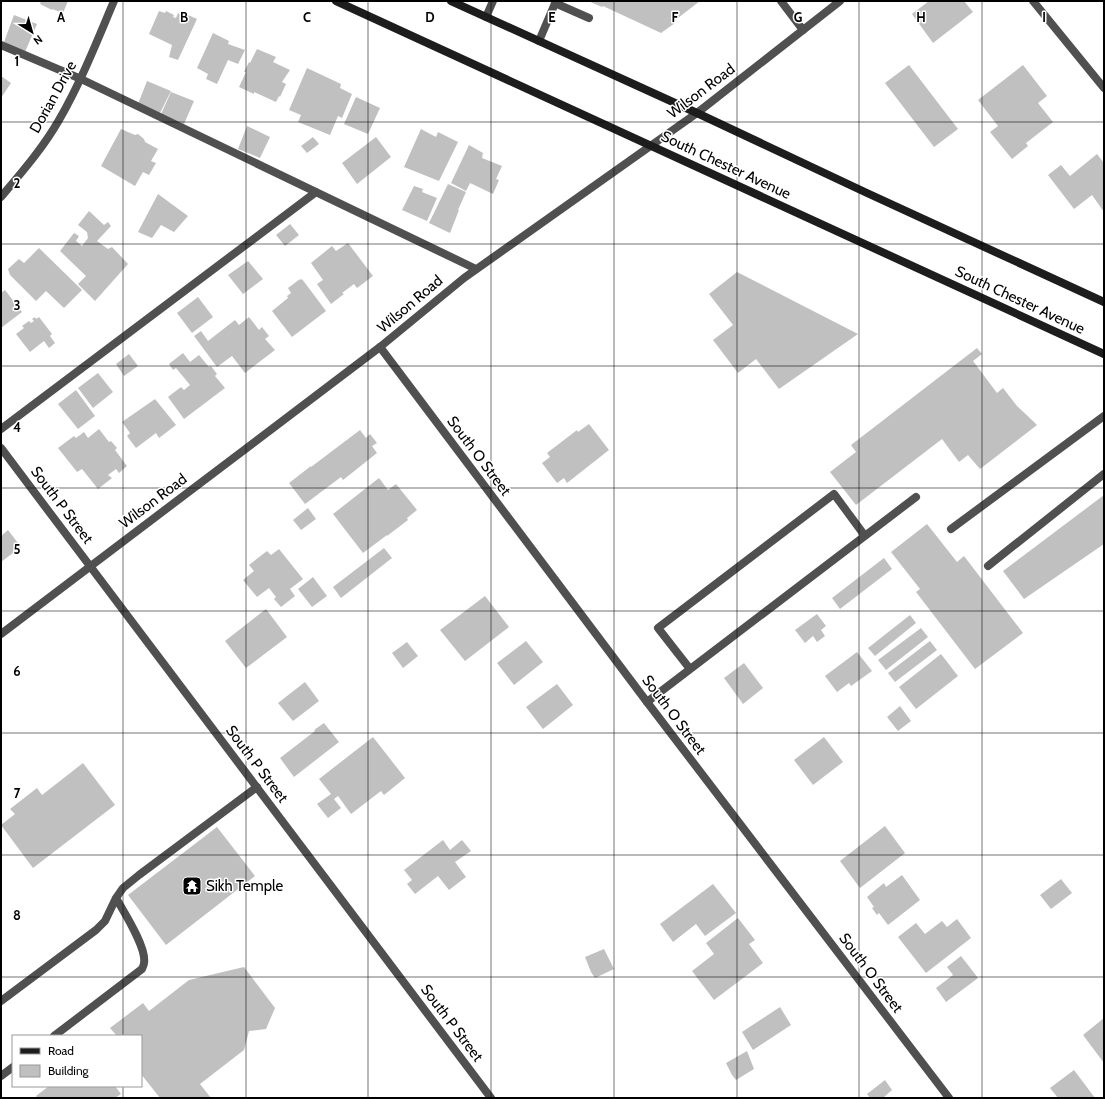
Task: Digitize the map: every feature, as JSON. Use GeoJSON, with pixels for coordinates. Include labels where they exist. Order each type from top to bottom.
{"type":"FeatureCollection","features":[{"type":"Feature","properties":{"kind":"main road","name":"South Chester Avenue"},"geometry":{"type":"LineString","coordinates":[[336,1],[1104,354]]}},
{"type":"Feature","properties":{"kind":"main road"},"geometry":{"type":"LineString","coordinates":[[451,1],[697,113],[866,193],[1104,302]]}},
{"type":"Feature","properties":{"kind":"street","name":"Dorian Drive"},"geometry":{"type":"LineString","coordinates":[[1,197],[34,158],[59,120],[81,79],[114,1]]}},
{"type":"Feature","properties":{"kind":"street"},"geometry":{"type":"LineString","coordinates":[[486,17],[493,1]]}},
{"type":"Feature","properties":{"kind":"street"},"geometry":{"type":"LineString","coordinates":[[781,1],[803,30]]}},
{"type":"Feature","properties":{"kind":"street","name":"Wilson Road"},"geometry":{"type":"LineString","coordinates":[[1,634],[380,347],[464,278],[697,113],[840,1]]}},
{"type":"Feature","properties":{"kind":"street"},"geometry":{"type":"LineString","coordinates":[[1032,1],[1104,88]]}},
{"type":"Feature","properties":{"kind":"street"},"geometry":{"type":"LineString","coordinates":[[539,41],[555,2],[589,18]]}},
{"type":"Feature","properties":{"kind":"street"},"geometry":{"type":"LineString","coordinates":[[1,45],[81,79],[476,269]]}},
{"type":"Feature","properties":{"kind":"street"},"geometry":{"type":"LineString","coordinates":[[1,429],[316,192]]}},
{"type":"Feature","properties":{"kind":"street","name":"South O Street"},"geometry":{"type":"LineString","coordinates":[[380,347],[647,702],[949,1098]]}},
{"type":"Feature","properties":{"kind":"street"},"geometry":{"type":"LineString","coordinates":[[951,529],[1104,416]]}},
{"type":"Feature","properties":{"kind":"street","name":"South P Street"},"geometry":{"type":"LineString","coordinates":[[1,448],[491,1098]]}},
{"type":"Feature","properties":{"kind":"street"},"geometry":{"type":"LineString","coordinates":[[988,566],[1104,474]]}},
{"type":"Feature","properties":{"kind":"street"},"geometry":{"type":"LineString","coordinates":[[690,669],[658,628],[834,494],[865,536]]}},
{"type":"Feature","properties":{"kind":"street"},"geometry":{"type":"LineString","coordinates":[[647,702],[916,497]]}},
{"type":"Feature","properties":{"kind":"street"},"geometry":{"type":"LineString","coordinates":[[1,1001],[96,930],[105,921],[116,898],[123,888],[257,787]]}},
{"type":"Feature","properties":{"kind":"street"},"geometry":{"type":"LineString","coordinates":[[55,1035],[142,969],[144,956],[138,939],[116,898]]}},
{"type":"Feature","properties":{"kind":"street"},"geometry":{"type":"LineString","coordinates":[[1,1076],[12,1068]]}},
{"type":"Feature","properties":{"kind":"building"},"geometry":{"type":"Polygon","coordinates":[[[41,1],[68,1],[63,13],[52,10],[40,4],[41,1]]]}},
{"type":"Feature","properties":{"kind":"building"},"geometry":{"type":"Polygon","coordinates":[[[588,1],[700,1],[661,33],[603,6],[602,7],[588,1]]]}},
{"type":"Feature","properties":{"kind":"building"},"geometry":{"type":"Polygon","coordinates":[[[929,1],[964,1],[973,12],[933,43],[912,14],[929,1]]]}},
{"type":"Feature","properties":{"kind":"building"},"geometry":{"type":"Polygon","coordinates":[[[159,11],[165,13],[166,11],[174,15],[173,17],[176,18],[178,13],[186,18],[188,15],[197,19],[178,60],[169,57],[172,45],[149,34],[159,11]]]}},
{"type":"Feature","properties":{"kind":"building"},"geometry":{"type":"Polygon","coordinates":[[[14,15],[37,24],[25,52],[4,42],[14,15]]]}},
{"type":"Feature","properties":{"kind":"building"},"geometry":{"type":"Polygon","coordinates":[[[213,33],[229,41],[228,44],[245,50],[238,64],[228,60],[217,84],[206,79],[208,74],[197,68],[213,33]]]}},
{"type":"Feature","properties":{"kind":"building"},"geometry":{"type":"Polygon","coordinates":[[[257,49],[276,57],[273,62],[290,70],[282,82],[286,84],[276,102],[239,87],[246,72],[244,72],[257,49]]]}},
{"type":"Feature","properties":{"kind":"building"},"geometry":{"type":"Polygon","coordinates":[[[909,65],[958,129],[934,147],[885,83],[909,65]]]}},
{"type":"Feature","properties":{"kind":"building"},"geometry":{"type":"Polygon","coordinates":[[[1023,65],[1047,96],[1038,103],[1053,122],[1026,143],[1028,146],[1012,159],[990,132],[998,126],[978,100],[1023,65]]]}},
{"type":"Feature","properties":{"kind":"building"},"geometry":{"type":"Polygon","coordinates":[[[307,68],[341,84],[340,88],[352,94],[342,118],[338,116],[330,135],[298,122],[301,115],[289,110],[307,68]]]}},
{"type":"Feature","properties":{"kind":"building"},"geometry":{"type":"Polygon","coordinates":[[[1,76],[11,83],[1,98],[1,76]]]}},
{"type":"Feature","properties":{"kind":"building"},"geometry":{"type":"Polygon","coordinates":[[[147,81],[171,91],[160,113],[138,104],[147,81]]]}},
{"type":"Feature","properties":{"kind":"building"},"geometry":{"type":"Polygon","coordinates":[[[171,92],[194,101],[184,124],[161,114],[171,92]]]}},
{"type":"Feature","properties":{"kind":"building"},"geometry":{"type":"Polygon","coordinates":[[[356,97],[380,108],[368,134],[344,124],[356,97]]]}},
{"type":"Feature","properties":{"kind":"building"},"geometry":{"type":"Polygon","coordinates":[[[247,126],[270,137],[260,158],[238,149],[247,126]]]}},
{"type":"Feature","properties":{"kind":"building"},"geometry":{"type":"Polygon","coordinates":[[[121,129],[135,135],[138,134],[144,139],[145,142],[158,149],[151,161],[156,163],[149,175],[143,172],[135,186],[101,166],[121,129]]]}},
{"type":"Feature","properties":{"kind":"building"},"geometry":{"type":"Polygon","coordinates":[[[421,129],[436,137],[438,132],[458,142],[439,181],[404,167],[421,129]]]}},
{"type":"Feature","properties":{"kind":"building"},"geometry":{"type":"Polygon","coordinates":[[[313,137],[319,144],[307,153],[301,146],[313,137]]]}},
{"type":"Feature","properties":{"kind":"building"},"geometry":{"type":"Polygon","coordinates":[[[376,137],[391,157],[357,184],[342,163],[376,137]]]}},
{"type":"Feature","properties":{"kind":"building"},"geometry":{"type":"Polygon","coordinates":[[[469,145],[483,153],[482,158],[502,166],[496,179],[499,180],[493,194],[470,183],[466,191],[451,183],[469,145]]]}},
{"type":"Feature","properties":{"kind":"building"},"geometry":{"type":"Polygon","coordinates":[[[1097,154],[1104,163],[1104,212],[1092,195],[1074,209],[1048,175],[1061,165],[1070,176],[1097,154]]]}},
{"type":"Feature","properties":{"kind":"building"},"geometry":{"type":"Polygon","coordinates":[[[448,184],[466,192],[450,233],[429,223],[448,184]]]}},
{"type":"Feature","properties":{"kind":"building"},"geometry":{"type":"Polygon","coordinates":[[[414,186],[423,189],[422,192],[437,198],[427,221],[402,210],[414,186]]]}},
{"type":"Feature","properties":{"kind":"building"},"geometry":{"type":"Polygon","coordinates":[[[158,194],[188,216],[174,232],[161,225],[152,238],[138,232],[158,194]]]}},
{"type":"Feature","properties":{"kind":"building"},"geometry":{"type":"Polygon","coordinates":[[[89,211],[104,225],[108,222],[111,226],[97,241],[108,249],[112,247],[128,264],[95,301],[78,284],[86,276],[60,251],[74,233],[79,236],[76,241],[82,246],[88,238],[87,232],[78,225],[89,211]]]}},
{"type":"Feature","properties":{"kind":"building"},"geometry":{"type":"Polygon","coordinates":[[[290,224],[299,235],[285,246],[276,235],[290,224]]]}},
{"type":"Feature","properties":{"kind":"building"},"geometry":{"type":"Polygon","coordinates":[[[348,243],[373,276],[357,288],[354,284],[331,304],[317,284],[323,280],[311,263],[332,246],[336,251],[348,243]]]}},
{"type":"Feature","properties":{"kind":"building"},"geometry":{"type":"Polygon","coordinates":[[[39,248],[82,290],[64,308],[46,291],[36,301],[10,275],[8,269],[19,259],[24,263],[39,248]]]}},
{"type":"Feature","properties":{"kind":"building"},"geometry":{"type":"Polygon","coordinates":[[[248,261],[263,279],[243,294],[228,275],[248,261]]]}},
{"type":"Feature","properties":{"kind":"building"},"geometry":{"type":"Polygon","coordinates":[[[737,272],[858,334],[779,389],[756,359],[738,373],[713,340],[733,325],[709,294],[737,272]]]}},
{"type":"Feature","properties":{"kind":"building"},"geometry":{"type":"Polygon","coordinates":[[[302,279],[326,311],[292,337],[272,311],[288,298],[287,296],[291,293],[288,288],[302,279]]]}},
{"type":"Feature","properties":{"kind":"building"},"geometry":{"type":"Polygon","coordinates":[[[5,290],[22,312],[1,328],[1,293],[5,290]]]}},
{"type":"Feature","properties":{"kind":"building"},"geometry":{"type":"Polygon","coordinates":[[[198,297],[213,317],[192,333],[177,313],[198,297]]]}},
{"type":"Feature","properties":{"kind":"building"},"geometry":{"type":"Polygon","coordinates":[[[35,317],[36,319],[39,317],[52,334],[50,336],[55,343],[49,348],[44,341],[30,352],[16,334],[24,328],[22,326],[29,321],[31,323],[34,321],[32,319],[35,317]]]}},
{"type":"Feature","properties":{"kind":"building"},"geometry":{"type":"Polygon","coordinates":[[[249,317],[259,330],[262,327],[269,336],[265,339],[275,350],[245,373],[232,356],[217,367],[194,336],[201,331],[208,341],[235,320],[239,325],[249,317]]]}},
{"type":"Feature","properties":{"kind":"building"},"geometry":{"type":"Polygon","coordinates":[[[977,348],[982,354],[973,361],[997,393],[1003,388],[1017,406],[1037,425],[980,469],[968,455],[959,462],[942,439],[856,505],[830,472],[856,452],[851,445],[977,348]]]}},
{"type":"Feature","properties":{"kind":"building"},"geometry":{"type":"Polygon","coordinates":[[[183,353],[190,362],[199,355],[209,367],[211,366],[217,374],[215,376],[225,388],[184,419],[168,397],[181,387],[184,390],[190,385],[176,368],[173,370],[169,364],[183,353]]]}},
{"type":"Feature","properties":{"kind":"building"},"geometry":{"type":"Polygon","coordinates":[[[129,354],[138,366],[124,376],[116,364],[129,354]]]}},
{"type":"Feature","properties":{"kind":"building"},"geometry":{"type":"Polygon","coordinates":[[[98,373],[113,392],[93,408],[78,388],[98,373]]]}},
{"type":"Feature","properties":{"kind":"building"},"geometry":{"type":"Polygon","coordinates":[[[76,390],[95,416],[78,429],[58,404],[76,390]]]}},
{"type":"Feature","properties":{"kind":"building"},"geometry":{"type":"Polygon","coordinates":[[[155,399],[176,425],[159,438],[156,433],[136,448],[127,436],[130,433],[122,422],[155,399]]]}},
{"type":"Feature","properties":{"kind":"building"},"geometry":{"type":"Polygon","coordinates":[[[589,424],[609,450],[567,483],[564,478],[557,483],[542,463],[550,457],[547,453],[577,430],[578,432],[589,424]]]}},
{"type":"Feature","properties":{"kind":"building"},"geometry":{"type":"Polygon","coordinates":[[[99,429],[109,442],[111,441],[117,448],[115,450],[127,466],[119,473],[116,469],[108,475],[112,478],[98,489],[82,469],[77,472],[58,448],[74,436],[76,438],[84,432],[88,438],[99,429]]]}},
{"type":"Feature","properties":{"kind":"building"},"geometry":{"type":"Polygon","coordinates":[[[360,430],[366,438],[370,434],[377,443],[372,446],[377,453],[343,480],[341,477],[305,504],[289,483],[360,430]]]}},
{"type":"Feature","properties":{"kind":"building"},"geometry":{"type":"Polygon","coordinates":[[[379,478],[388,490],[396,484],[417,510],[407,518],[408,520],[363,553],[333,514],[379,478]]]}},
{"type":"Feature","properties":{"kind":"building"},"geometry":{"type":"Polygon","coordinates":[[[1104,495],[1104,544],[1024,599],[1003,571],[1104,495]]]}},
{"type":"Feature","properties":{"kind":"building"},"geometry":{"type":"Polygon","coordinates":[[[308,508],[316,519],[301,530],[293,520],[308,508]]]}},
{"type":"Feature","properties":{"kind":"building"},"geometry":{"type":"Polygon","coordinates":[[[927,524],[957,562],[964,556],[1023,633],[975,669],[916,592],[920,589],[891,552],[927,524]]]}},
{"type":"Feature","properties":{"kind":"building"},"geometry":{"type":"Polygon","coordinates":[[[8,530],[21,547],[1,562],[1,536],[8,530]]]}},
{"type":"Feature","properties":{"kind":"building"},"geometry":{"type":"Polygon","coordinates":[[[384,548],[392,558],[341,598],[333,587],[384,548]]]}},
{"type":"Feature","properties":{"kind":"building"},"geometry":{"type":"Polygon","coordinates":[[[279,549],[303,579],[290,589],[295,596],[281,607],[274,599],[276,597],[269,588],[257,597],[243,580],[254,571],[249,565],[267,551],[271,555],[279,549]]]}},
{"type":"Feature","properties":{"kind":"building"},"geometry":{"type":"Polygon","coordinates":[[[884,558],[892,569],[840,609],[832,598],[884,558]]]}},
{"type":"Feature","properties":{"kind":"building"},"geometry":{"type":"Polygon","coordinates":[[[313,577],[327,596],[312,607],[298,589],[313,577]]]}},
{"type":"Feature","properties":{"kind":"building"},"geometry":{"type":"Polygon","coordinates":[[[485,596],[509,627],[465,661],[440,630],[485,596]]]}},
{"type":"Feature","properties":{"kind":"building"},"geometry":{"type":"Polygon","coordinates":[[[266,609],[287,637],[246,668],[225,641],[266,609]]]}},
{"type":"Feature","properties":{"kind":"building"},"geometry":{"type":"Polygon","coordinates":[[[817,614],[826,626],[821,630],[825,636],[817,642],[813,636],[805,643],[795,630],[817,614]]]}},
{"type":"Feature","properties":{"kind":"building"},"geometry":{"type":"Polygon","coordinates":[[[910,615],[916,623],[875,656],[868,648],[910,615]]]}},
{"type":"Feature","properties":{"kind":"building"},"geometry":{"type":"Polygon","coordinates":[[[921,628],[928,637],[886,670],[878,660],[921,628]]]}},
{"type":"Feature","properties":{"kind":"building"},"geometry":{"type":"Polygon","coordinates":[[[526,641],[543,662],[514,685],[497,663],[526,641]]]}},
{"type":"Feature","properties":{"kind":"building"},"geometry":{"type":"Polygon","coordinates":[[[930,641],[937,650],[895,682],[888,673],[930,641]]]}},
{"type":"Feature","properties":{"kind":"building"},"geometry":{"type":"Polygon","coordinates":[[[407,642],[418,656],[403,668],[392,653],[407,642]]]}},
{"type":"Feature","properties":{"kind":"building"},"geometry":{"type":"Polygon","coordinates":[[[857,652],[872,671],[851,686],[849,683],[837,692],[825,676],[857,652]]]}},
{"type":"Feature","properties":{"kind":"building"},"geometry":{"type":"Polygon","coordinates":[[[941,654],[958,676],[916,709],[899,687],[941,654]]]}},
{"type":"Feature","properties":{"kind":"building"},"geometry":{"type":"Polygon","coordinates":[[[744,663],[763,688],[743,704],[724,678],[744,663]]]}},
{"type":"Feature","properties":{"kind":"building"},"geometry":{"type":"Polygon","coordinates":[[[305,682],[319,701],[293,721],[278,703],[305,682]]]}},
{"type":"Feature","properties":{"kind":"building"},"geometry":{"type":"Polygon","coordinates":[[[557,684],[573,705],[543,729],[526,707],[557,684]]]}},
{"type":"Feature","properties":{"kind":"building"},"geometry":{"type":"Polygon","coordinates":[[[900,706],[911,721],[898,731],[887,717],[900,706]]]}},
{"type":"Feature","properties":{"kind":"building"},"geometry":{"type":"Polygon","coordinates":[[[324,723],[339,742],[294,777],[280,758],[324,723]]]}},
{"type":"Feature","properties":{"kind":"building"},"geometry":{"type":"Polygon","coordinates":[[[373,737],[405,778],[384,795],[381,791],[351,814],[338,796],[334,799],[341,808],[328,818],[317,804],[331,794],[319,779],[373,737]]]}},
{"type":"Feature","properties":{"kind":"building"},"geometry":{"type":"Polygon","coordinates":[[[824,737],[843,762],[813,785],[794,760],[824,737]]]}},
{"type":"Feature","properties":{"kind":"building"},"geometry":{"type":"Polygon","coordinates":[[[83,763],[115,805],[33,868],[1,825],[15,814],[10,809],[37,788],[42,795],[83,763]]]}},
{"type":"Feature","properties":{"kind":"building"},"geometry":{"type":"Polygon","coordinates":[[[885,826],[905,853],[860,888],[840,861],[885,826]]]}},
{"type":"Feature","properties":{"kind":"building","name":"Sikh Temple"},"geometry":{"type":"Polygon","coordinates":[[[217,827],[255,876],[166,945],[128,895],[217,827]]]}},
{"type":"Feature","properties":{"kind":"building"},"geometry":{"type":"Polygon","coordinates":[[[443,840],[450,850],[462,840],[471,851],[455,862],[466,877],[449,890],[438,876],[415,894],[407,884],[412,880],[404,870],[443,840]]]}},
{"type":"Feature","properties":{"kind":"building"},"geometry":{"type":"Polygon","coordinates":[[[902,875],[920,900],[888,925],[879,913],[877,915],[872,908],[874,907],[867,897],[884,883],[886,887],[902,875]]]}},
{"type":"Feature","properties":{"kind":"building"},"geometry":{"type":"Polygon","coordinates":[[[1061,879],[1072,893],[1051,909],[1040,895],[1061,879]]]}},
{"type":"Feature","properties":{"kind":"building"},"geometry":{"type":"Polygon","coordinates":[[[713,884],[736,913],[705,936],[696,924],[673,942],[660,924],[713,884]]]}},
{"type":"Feature","properties":{"kind":"building"},"geometry":{"type":"Polygon","coordinates":[[[738,918],[755,940],[749,944],[763,963],[714,1000],[692,971],[714,954],[706,943],[738,918]]]}},
{"type":"Feature","properties":{"kind":"building"},"geometry":{"type":"Polygon","coordinates":[[[957,919],[971,938],[926,973],[898,937],[916,923],[925,934],[942,921],[947,927],[957,919]]]}},
{"type":"Feature","properties":{"kind":"building"},"geometry":{"type":"Polygon","coordinates":[[[604,949],[614,969],[595,978],[585,957],[604,949]]]}},
{"type":"Feature","properties":{"kind":"building"},"geometry":{"type":"Polygon","coordinates":[[[961,956],[978,978],[946,1002],[936,988],[953,975],[947,967],[961,956]]]}},
{"type":"Feature","properties":{"kind":"building"},"geometry":{"type":"Polygon","coordinates":[[[244,967],[275,1008],[266,1029],[249,1031],[244,1050],[200,1084],[211,1098],[160,1098],[142,1075],[142,1035],[116,1035],[110,1028],[143,1003],[149,1011],[189,980],[244,967]]]}},
{"type":"Feature","properties":{"kind":"building"},"geometry":{"type":"Polygon","coordinates":[[[780,1007],[791,1025],[753,1050],[742,1032],[780,1007]]]}},
{"type":"Feature","properties":{"kind":"building"},"geometry":{"type":"Polygon","coordinates":[[[1104,1018],[1104,1063],[1083,1035],[1104,1018]]]}},
{"type":"Feature","properties":{"kind":"building"},"geometry":{"type":"Polygon","coordinates":[[[747,1051],[754,1069],[736,1080],[726,1063],[747,1051]]]}},
{"type":"Feature","properties":{"kind":"building"},"geometry":{"type":"Polygon","coordinates":[[[1074,1070],[1095,1098],[1058,1098],[1050,1088],[1074,1070]]]}},
{"type":"Feature","properties":{"kind":"building"},"geometry":{"type":"Polygon","coordinates":[[[885,1080],[892,1090],[883,1098],[870,1098],[867,1094],[885,1080]]]}},
{"type":"Feature","properties":{"kind":"building"},"geometry":{"type":"Polygon","coordinates":[[[48,1087],[116,1087],[121,1094],[115,1098],[38,1098],[36,1096],[48,1087]]]}},
{"type":"Feature","properties":{"kind":"place","name":"Sikh Temple"},"geometry":{"type":"Point","coordinates":[192,886]}}]}
